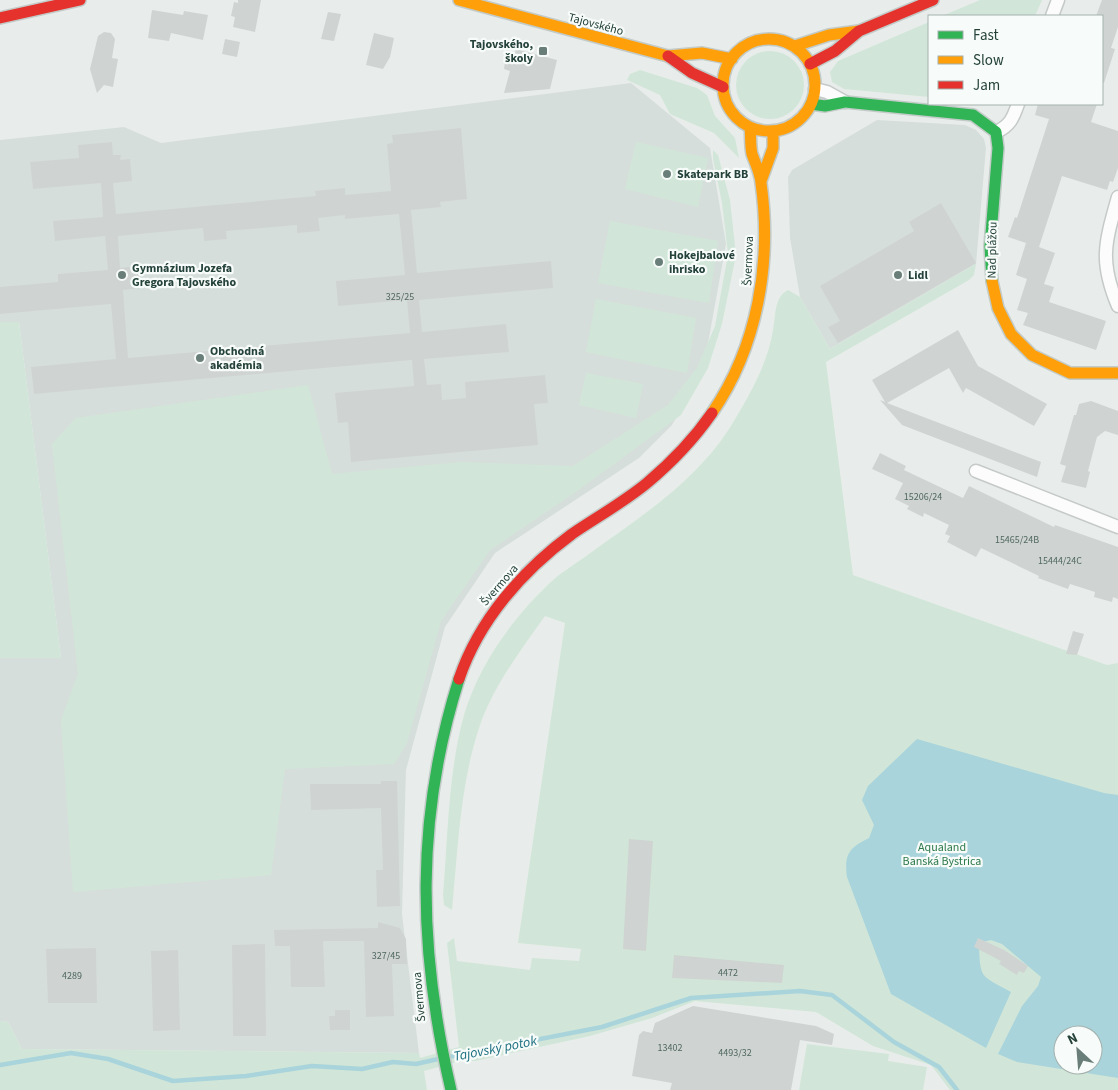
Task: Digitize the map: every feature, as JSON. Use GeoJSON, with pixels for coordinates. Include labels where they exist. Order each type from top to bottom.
{"type":"FeatureCollection","features":[{"type":"Feature","properties":{"kind":"street"},"geometry":{"type":"LineString","coordinates":[[0,18],[80,0]]}},
{"type":"Feature","properties":{"kind":"street","name":"Tajovského"},"geometry":{"type":"LineString","coordinates":[[459,0],[668,56],[702,53],[732,59]]}},
{"type":"Feature","properties":{"kind":"street"},"geometry":{"type":"LineString","coordinates":[[810,64],[835,51],[859,32],[933,0]]}},
{"type":"Feature","properties":{"kind":"street"},"geometry":{"type":"LineString","coordinates":[[1052,15],[1058,0]]}},
{"type":"Feature","properties":{"kind":"street"},"geometry":{"type":"LineString","coordinates":[[795,46],[829,35],[859,32]]}},
{"type":"Feature","properties":{"kind":"street"},"geometry":{"type":"LineString","coordinates":[[761,40],[778,40],[795,46],[810,64],[815,77],[815,89],[811,104],[796,122],[773,131],[750,127],[733,113],[727,103],[723,87],[725,72],[732,59],[748,44],[761,40]]}},
{"type":"Feature","properties":{"kind":"street","name":"Tajovského"},"geometry":{"type":"LineString","coordinates":[[668,56],[692,73],[723,87]]}},
{"type":"Feature","properties":{"kind":"street"},"geometry":{"type":"LineString","coordinates":[[815,89],[828,92],[844,102]]}},
{"type":"Feature","properties":{"kind":"street"},"geometry":{"type":"LineString","coordinates":[[811,104],[825,106],[844,102],[973,116],[996,132],[1006,128],[1012,121],[1018,105]]}},
{"type":"Feature","properties":{"kind":"street","name":"Švermova"},"geometry":{"type":"LineString","coordinates":[[451,1090],[436,1027],[427,921],[430,809],[438,757],[448,713],[460,678],[487,621],[514,586],[563,542],[646,483],[673,459],[712,411],[745,350],[762,285],[764,261],[761,181],[751,149],[750,127]]}},
{"type":"Feature","properties":{"kind":"street","name":"Švermova"},"geometry":{"type":"LineString","coordinates":[[761,181],[773,148],[773,131]]}},
{"type":"Feature","properties":{"kind":"street","name":"Nad plážou"},"geometry":{"type":"LineString","coordinates":[[996,132],[998,148],[989,264],[992,293],[998,313],[1009,333],[1025,351],[1043,362],[1066,372],[1118,374]]}},
{"type":"Feature","properties":{"kind":"street"},"geometry":{"type":"LineString","coordinates":[[1118,197],[1108,231],[1104,261],[1118,306]]}},
{"type":"Feature","properties":{"kind":"street"},"geometry":{"type":"LineString","coordinates":[[976,471],[1118,527]]}},
{"type":"Feature","properties":{"kind":"shaded area"},"geometry":{"type":"Polygon","coordinates":[[[631,83],[710,148],[726,244],[703,371],[672,425],[639,458],[495,553],[445,627],[406,770],[402,914],[419,1053],[22,1049],[8,1022],[0,1021],[0,658],[61,658],[19,322],[0,322],[0,140],[124,127],[161,143],[631,83]]]}},
{"type":"Feature","properties":{"kind":"shaded area"},"geometry":{"type":"Polygon","coordinates":[[[877,120],[965,125],[976,130],[984,139],[986,148],[976,264],[830,349],[800,297],[790,238],[788,177],[792,170],[877,120]]]}},
{"type":"Feature","properties":{"kind":"green space"},"geometry":{"type":"Polygon","coordinates":[[[980,0],[1042,0],[1035,15],[944,15],[980,0]]]}},
{"type":"Feature","properties":{"kind":"green space"},"geometry":{"type":"Polygon","coordinates":[[[928,22],[928,97],[844,89],[832,82],[830,72],[838,61],[928,22]]]}},
{"type":"Feature","properties":{"kind":"green space"},"geometry":{"type":"Polygon","coordinates":[[[763,51],[777,51],[789,56],[799,66],[804,78],[804,92],[799,104],[789,114],[777,119],[763,119],[751,114],[741,104],[736,92],[736,78],[741,66],[751,56],[763,51]]]}},
{"type":"Feature","properties":{"kind":"green space"},"geometry":{"type":"Polygon","coordinates":[[[640,70],[697,88],[707,95],[715,116],[735,138],[739,158],[714,133],[670,114],[660,95],[627,80],[630,74],[640,70]]]}},
{"type":"Feature","properties":{"kind":"green space","name":"Skatepark BB"},"geometry":{"type":"Polygon","coordinates":[[[636,142],[708,158],[698,207],[625,189],[636,142]]]}},
{"type":"Feature","properties":{"kind":"green space"},"geometry":{"type":"Polygon","coordinates":[[[713,150],[718,155],[730,200],[736,255],[722,324],[708,368],[681,415],[577,491],[490,550],[441,621],[407,743],[394,764],[285,769],[271,875],[73,892],[61,720],[78,674],[52,444],[76,418],[308,385],[332,474],[461,462],[573,466],[668,405],[697,368],[715,326],[728,254],[713,150]]]}},
{"type":"Feature","properties":{"kind":"green space","name":"Hokejbalové ihrisko"},"geometry":{"type":"Polygon","coordinates":[[[610,221],[718,241],[709,303],[598,283],[610,221]]]}},
{"type":"Feature","properties":{"kind":"green space","name":"Aqualand Banská Bystrica"},"geometry":{"type":"Polygon","coordinates":[[[976,264],[974,275],[969,280],[826,362],[853,575],[1107,665],[1118,663],[1118,1090],[950,1090],[931,1065],[873,1046],[816,1012],[695,1001],[652,1018],[590,1036],[475,1061],[464,1060],[424,1071],[427,1090],[0,1090],[0,1021],[8,1022],[22,1049],[419,1053],[420,1058],[459,1047],[447,943],[454,938],[457,961],[530,970],[532,958],[579,961],[581,949],[518,943],[565,623],[545,616],[500,682],[480,725],[473,747],[464,793],[452,910],[444,905],[443,895],[449,805],[455,759],[464,715],[488,659],[511,625],[538,595],[561,574],[665,498],[700,466],[715,448],[743,406],[762,369],[767,356],[776,307],[780,297],[788,290],[800,297],[830,349],[976,264]]]}},
{"type":"Feature","properties":{"kind":"green space"},"geometry":{"type":"Polygon","coordinates":[[[596,299],[696,318],[687,373],[586,352],[596,299]]]}},
{"type":"Feature","properties":{"kind":"green space"},"geometry":{"type":"Polygon","coordinates":[[[0,322],[19,322],[61,658],[0,658],[0,322]]]}},
{"type":"Feature","properties":{"kind":"green space"},"geometry":{"type":"Polygon","coordinates":[[[586,373],[643,384],[636,418],[579,405],[586,373]]]}},
{"type":"Feature","properties":{"kind":"green space"},"geometry":{"type":"Polygon","coordinates":[[[807,1044],[889,1054],[888,1061],[927,1067],[923,1090],[799,1090],[807,1044]]]}},
{"type":"Feature","properties":{"kind":"water"},"geometry":{"type":"Polygon","coordinates":[[[917,739],[1104,793],[1118,795],[1118,1078],[1099,1075],[1103,1075],[1103,1025],[1053,1025],[1053,1068],[1017,1062],[998,1054],[1022,1006],[1038,986],[1041,977],[1002,944],[991,940],[979,943],[981,970],[984,975],[1011,992],[986,1048],[891,994],[847,877],[846,863],[849,853],[857,845],[869,838],[874,825],[862,800],[868,786],[917,739]]]}},
{"type":"Feature","properties":{"kind":"building"},"geometry":{"type":"Polygon","coordinates":[[[238,0],[261,0],[255,32],[233,27],[235,17],[231,16],[234,2],[238,3],[238,0]]]}},
{"type":"Feature","properties":{"kind":"building"},"geometry":{"type":"Polygon","coordinates":[[[1102,0],[1118,0],[1118,27],[1111,48],[1115,49],[1104,83],[1103,15],[1096,15],[1102,0]]]}},
{"type":"Feature","properties":{"kind":"building"},"geometry":{"type":"Polygon","coordinates":[[[152,10],[183,15],[184,11],[208,15],[203,40],[171,33],[169,41],[148,38],[152,10]]]}},
{"type":"Feature","properties":{"kind":"building"},"geometry":{"type":"Polygon","coordinates":[[[328,12],[341,14],[334,41],[321,39],[328,12]]]}},
{"type":"Feature","properties":{"kind":"building"},"geometry":{"type":"Polygon","coordinates":[[[104,32],[111,33],[115,39],[112,58],[118,59],[113,87],[104,85],[97,93],[90,69],[98,36],[104,32]]]}},
{"type":"Feature","properties":{"kind":"building"},"geometry":{"type":"Polygon","coordinates":[[[374,33],[394,38],[390,57],[383,69],[366,65],[374,33]]]}},
{"type":"Feature","properties":{"kind":"building"},"geometry":{"type":"Polygon","coordinates":[[[225,39],[240,42],[237,57],[222,54],[225,39]]]}},
{"type":"Feature","properties":{"kind":"building"},"geometry":{"type":"Polygon","coordinates":[[[516,49],[557,60],[550,89],[504,93],[510,71],[504,69],[506,55],[514,57],[516,49]]]}},
{"type":"Feature","properties":{"kind":"building"},"geometry":{"type":"Polygon","coordinates":[[[1038,105],[1097,105],[1091,122],[1118,131],[1118,168],[1113,182],[1110,181],[1107,190],[1062,176],[1039,247],[1055,253],[1044,284],[1054,287],[1049,302],[1106,321],[1096,350],[1023,325],[1028,313],[1017,310],[1027,279],[1016,275],[1026,243],[1008,237],[1015,217],[1017,218],[1049,119],[1035,115],[1038,105]]]}},
{"type":"Feature","properties":{"kind":"building"},"geometry":{"type":"Polygon","coordinates":[[[461,128],[467,199],[440,202],[441,207],[411,210],[417,273],[551,261],[553,288],[419,300],[422,332],[506,324],[509,352],[424,359],[427,385],[441,384],[442,400],[466,398],[465,382],[545,375],[548,403],[534,404],[538,445],[351,462],[348,422],[338,423],[335,393],[414,386],[412,360],[34,394],[31,367],[116,359],[111,304],[0,314],[0,287],[58,282],[58,274],[108,270],[105,236],[55,241],[53,221],[103,217],[101,183],[33,189],[30,162],[79,158],[78,145],[112,142],[113,155],[121,155],[120,160],[130,159],[132,181],[113,183],[116,214],[316,196],[315,191],[345,188],[345,195],[391,191],[387,144],[393,143],[392,135],[461,128]],[[399,214],[345,219],[345,215],[318,218],[320,231],[297,233],[297,225],[226,231],[227,239],[204,241],[203,228],[118,236],[120,268],[140,266],[142,288],[123,290],[128,358],[410,333],[407,300],[338,306],[336,281],[405,275],[399,214]]]}},
{"type":"Feature","properties":{"kind":"building","name":"Lidl"},"geometry":{"type":"Polygon","coordinates":[[[941,203],[976,263],[838,343],[828,327],[840,321],[820,286],[914,231],[909,222],[941,203]]]}},
{"type":"Feature","properties":{"kind":"building"},"geometry":{"type":"Polygon","coordinates":[[[958,330],[978,366],[1047,404],[1034,426],[966,388],[963,393],[949,368],[887,403],[1041,462],[1037,477],[902,425],[880,400],[885,402],[872,380],[958,330]]]}},
{"type":"Feature","properties":{"kind":"building"},"geometry":{"type":"Polygon","coordinates":[[[1091,401],[1118,411],[1118,435],[1105,431],[1097,437],[1088,471],[1090,472],[1086,488],[1061,482],[1066,466],[1060,464],[1079,404],[1091,401]]]}},
{"type":"Feature","properties":{"kind":"building"},"geometry":{"type":"Polygon","coordinates":[[[880,453],[906,466],[904,470],[963,498],[969,486],[1054,527],[1055,525],[1118,547],[1118,599],[1113,597],[1112,602],[1094,597],[1095,592],[1070,584],[1068,589],[1038,578],[1039,576],[981,548],[976,557],[947,542],[950,536],[945,534],[949,525],[924,513],[923,517],[907,509],[909,506],[895,499],[903,483],[872,469],[880,453]]]}},
{"type":"Feature","properties":{"kind":"building"},"geometry":{"type":"Polygon","coordinates":[[[1073,631],[1084,634],[1077,655],[1066,654],[1073,631]]]}},
{"type":"Feature","properties":{"kind":"building"},"geometry":{"type":"Polygon","coordinates":[[[381,781],[397,781],[400,906],[377,907],[376,870],[383,870],[381,808],[311,810],[310,784],[381,784],[381,781]]]}},
{"type":"Feature","properties":{"kind":"building"},"geometry":{"type":"Polygon","coordinates":[[[629,839],[653,841],[646,951],[623,949],[629,839]]]}},
{"type":"Feature","properties":{"kind":"building"},"geometry":{"type":"Polygon","coordinates":[[[378,922],[400,928],[406,939],[407,964],[392,964],[394,1016],[366,1017],[364,941],[323,941],[325,987],[291,987],[290,946],[275,946],[274,930],[378,928],[378,922]]]}},
{"type":"Feature","properties":{"kind":"building"},"geometry":{"type":"Polygon","coordinates":[[[978,938],[1004,950],[1028,966],[1024,973],[1019,971],[1017,975],[999,964],[1001,961],[974,947],[978,938]]]}},
{"type":"Feature","properties":{"kind":"building"},"geometry":{"type":"Polygon","coordinates":[[[265,944],[266,1036],[233,1036],[232,945],[265,944]]]}},
{"type":"Feature","properties":{"kind":"building"},"geometry":{"type":"Polygon","coordinates":[[[96,948],[97,1003],[48,1003],[46,949],[96,948]]]}},
{"type":"Feature","properties":{"kind":"building"},"geometry":{"type":"Polygon","coordinates":[[[178,950],[180,1030],[153,1031],[151,951],[178,950]]]}},
{"type":"Feature","properties":{"kind":"building"},"geometry":{"type":"Polygon","coordinates":[[[674,955],[784,965],[782,983],[672,978],[674,955]]]}},
{"type":"Feature","properties":{"kind":"building"},"geometry":{"type":"Polygon","coordinates":[[[693,1006],[816,1026],[834,1034],[832,1045],[800,1040],[791,1090],[670,1090],[672,1083],[632,1076],[639,1035],[643,1031],[652,1033],[655,1023],[693,1006]]]}},
{"type":"Feature","properties":{"kind":"building"},"geometry":{"type":"Polygon","coordinates":[[[335,1010],[350,1010],[350,1030],[330,1030],[329,1016],[335,1016],[335,1010]]]}},
{"type":"Feature","properties":{"kind":"waterway","name":"Tajovský potok"},"geometry":{"type":"LineString","coordinates":[[448,1057],[602,1027],[691,998],[800,991],[832,995],[894,1042],[939,1067],[957,1090]]}},
{"type":"Feature","properties":{"kind":"waterway","name":"Tajovský potok"},"geometry":{"type":"LineString","coordinates":[[0,1065],[71,1053],[108,1059],[173,1081],[246,1076],[312,1066],[362,1069],[393,1062],[416,1064],[438,1059]]}},
{"type":"Feature","properties":{"kind":"traffic: fast"},"geometry":{"type":"LineString","coordinates":[[811,104],[825,106],[845,102],[973,115],[996,132],[998,148],[990,246],[992,281]]}},
{"type":"Feature","properties":{"kind":"traffic: fast"},"geometry":{"type":"LineString","coordinates":[[451,1090],[432,986],[427,935],[426,884],[428,833],[435,782],[445,731],[459,679]]}},
{"type":"Feature","properties":{"kind":"traffic: slow"},"geometry":{"type":"LineString","coordinates":[[459,0],[668,56],[702,53],[732,59]]}},
{"type":"Feature","properties":{"kind":"traffic: slow"},"geometry":{"type":"LineString","coordinates":[[795,46],[829,35],[859,31]]}},
{"type":"Feature","properties":{"kind":"traffic: slow"},"geometry":{"type":"LineString","coordinates":[[769,39],[778,40],[795,47],[807,59],[814,76],[815,85],[814,94],[807,111],[795,123],[778,130],[769,131],[760,130],[743,123],[731,111],[724,94],[723,85],[724,76],[731,59],[743,47],[760,40],[769,39]]}},
{"type":"Feature","properties":{"kind":"traffic: slow"},"geometry":{"type":"LineString","coordinates":[[712,413],[728,387],[741,360],[751,332],[758,303],[762,273],[764,213],[759,171],[751,151],[750,127]]}},
{"type":"Feature","properties":{"kind":"traffic: slow"},"geometry":{"type":"LineString","coordinates":[[761,181],[773,148],[773,131]]}},
{"type":"Feature","properties":{"kind":"traffic: slow"},"geometry":{"type":"LineString","coordinates":[[992,281],[998,308],[1011,334],[1032,355],[1070,373],[1118,373]]}},
{"type":"Feature","properties":{"kind":"traffic: jam"},"geometry":{"type":"LineString","coordinates":[[0,18],[80,0]]}},
{"type":"Feature","properties":{"kind":"traffic: jam"},"geometry":{"type":"LineString","coordinates":[[810,64],[835,51],[859,31],[933,0]]}},
{"type":"Feature","properties":{"kind":"traffic: jam"},"geometry":{"type":"LineString","coordinates":[[668,56],[692,73],[723,87]]}},
{"type":"Feature","properties":{"kind":"traffic: jam"},"geometry":{"type":"LineString","coordinates":[[459,679],[468,657],[490,617],[504,598],[536,564],[572,534],[647,483],[690,441],[712,413]]}},
{"type":"Feature","properties":{"kind":"place","name":"Tajovského, školy"},"geometry":{"type":"Point","coordinates":[543,51]}},
{"type":"Feature","properties":{"kind":"place","name":"Skatepark BB"},"geometry":{"type":"Point","coordinates":[667,174]}},
{"type":"Feature","properties":{"kind":"place","name":"Hokejbalové ihrisko"},"geometry":{"type":"Point","coordinates":[659,262]}},
{"type":"Feature","properties":{"kind":"place","name":"Gymnázium Jozefa Gregora Tajovského"},"geometry":{"type":"Point","coordinates":[122,275]}},
{"type":"Feature","properties":{"kind":"place","name":"Lidl"},"geometry":{"type":"Point","coordinates":[898,275]}},
{"type":"Feature","properties":{"kind":"place","name":"Obchodná akadémia"},"geometry":{"type":"Point","coordinates":[200,358]}}]}
